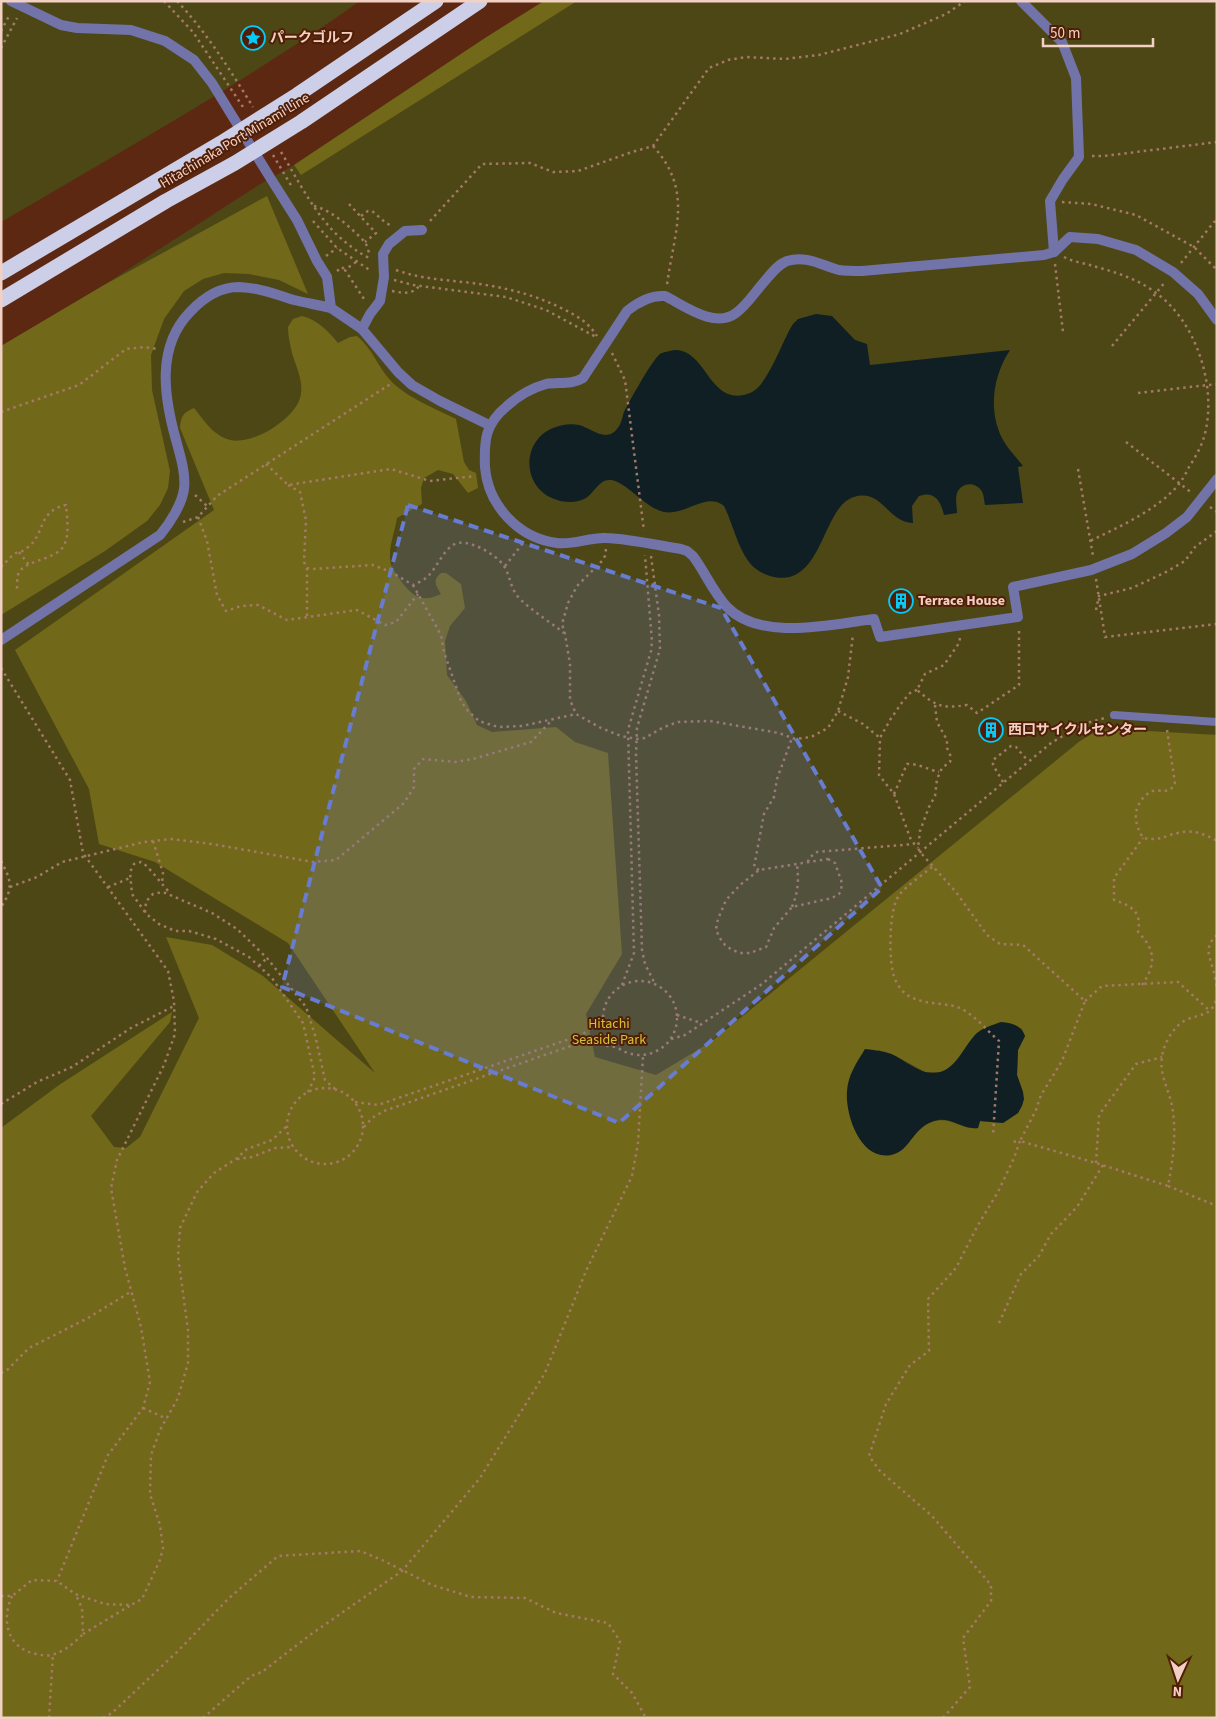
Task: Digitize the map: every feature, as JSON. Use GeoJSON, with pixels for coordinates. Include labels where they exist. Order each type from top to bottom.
{"type":"FeatureCollection","features":[{"type":"Feature","properties":{"kind":"highway","name":"Hitachinaka Port Minami Line"},"geometry":{"type":"LineString","coordinates":[[1,273],[297,95],[436,1]]}},
{"type":"Feature","properties":{"kind":"highway","name":"Hitachinaka Port Minami Line"},"geometry":{"type":"LineString","coordinates":[[1,300],[235,163],[301,122],[480,1]]}},
{"type":"Feature","properties":{"kind":"street"},"geometry":{"type":"LineString","coordinates":[[1021,1],[1062,42],[1076,78],[1079,156],[1050,201],[1054,252]]}},
{"type":"Feature","properties":{"kind":"street"},"geometry":{"type":"LineString","coordinates":[[12,5],[53,22],[76,28],[131,30],[165,41],[194,60],[212,83],[297,220],[317,261],[327,276],[331,308]]}},
{"type":"Feature","properties":{"kind":"street"},"geometry":{"type":"LineString","coordinates":[[362,329],[380,301],[384,277],[383,254],[389,244],[404,231],[422,230]]}},
{"type":"Feature","properties":{"kind":"street"},"geometry":{"type":"LineString","coordinates":[[1217,320],[1198,294],[1174,272],[1136,250],[1098,239],[1070,237],[1054,252],[1044,255],[847,271],[812,260],[797,259],[785,262],[774,271],[745,305],[729,318],[720,319],[705,316],[665,296],[637,303],[621,318],[583,378],[577,382],[546,384],[524,393],[506,406],[489,425],[485,443],[486,475],[489,490],[496,504],[522,530],[557,543],[574,543],[607,538],[681,548],[693,556],[726,606],[736,615],[746,620],[766,626],[785,628],[874,620],[880,637],[1018,617],[1013,587],[1091,570],[1132,554],[1188,517],[1217,479]]}},
{"type":"Feature","properties":{"kind":"street"},"geometry":{"type":"LineString","coordinates":[[1,640],[160,535],[170,522],[184,490],[185,478],[168,410],[165,386],[169,350],[172,338],[183,319],[199,302],[218,290],[237,287],[262,289],[292,299],[331,308],[362,329],[412,385],[489,425]]}},
{"type":"Feature","properties":{"kind":"lane"},"geometry":{"type":"LineString","coordinates":[[1114,716],[1217,722]]}},
{"type":"Feature","properties":{"kind":"path"},"geometry":{"type":"LineString","coordinates":[[164,1],[193,32],[235,94]]}},
{"type":"Feature","properties":{"kind":"path"},"geometry":{"type":"LineString","coordinates":[[177,1],[193,18],[219,53],[242,90]]}},
{"type":"Feature","properties":{"kind":"path"},"geometry":{"type":"LineString","coordinates":[[422,230],[482,164],[530,163],[553,172],[578,171],[652,146],[709,68],[728,60],[746,57],[785,59],[819,54],[900,34],[946,14],[965,1]]}},
{"type":"Feature","properties":{"kind":"path"},"geometry":{"type":"LineString","coordinates":[[1,31],[12,5]]}},
{"type":"Feature","properties":{"kind":"path"},"geometry":{"type":"LineString","coordinates":[[1,48],[18,16]]}},
{"type":"Feature","properties":{"kind":"path"},"geometry":{"type":"LineString","coordinates":[[1079,156],[1104,156],[1217,142]]}},
{"type":"Feature","properties":{"kind":"path"},"geometry":{"type":"LineString","coordinates":[[652,146],[665,159],[678,192],[679,218],[665,296]]}},
{"type":"Feature","properties":{"kind":"path"},"geometry":{"type":"LineString","coordinates":[[290,168],[322,219],[334,234],[358,253],[384,266],[428,279],[502,288],[536,297],[582,319],[591,327],[597,337],[546,310],[506,297],[413,285],[384,277],[366,268],[337,248],[312,219]]}},
{"type":"Feature","properties":{"kind":"path"},"geometry":{"type":"LineString","coordinates":[[284,172],[292,188]]}},
{"type":"Feature","properties":{"kind":"path"},"geometry":{"type":"LineString","coordinates":[[1050,201],[1091,204],[1136,215],[1194,247],[1217,270]]}},
{"type":"Feature","properties":{"kind":"path"},"geometry":{"type":"LineString","coordinates":[[349,204],[376,232],[365,242]]}},
{"type":"Feature","properties":{"kind":"path"},"geometry":{"type":"LineString","coordinates":[[313,206],[324,209],[365,242],[370,258]]}},
{"type":"Feature","properties":{"kind":"path"},"geometry":{"type":"LineString","coordinates":[[361,216],[372,210],[386,223],[404,231]]}},
{"type":"Feature","properties":{"kind":"path"},"geometry":{"type":"LineString","coordinates":[[1112,346],[1214,222],[1217,221]]}},
{"type":"Feature","properties":{"kind":"path"},"geometry":{"type":"LineString","coordinates":[[1054,252],[1067,259],[1121,274],[1157,293],[1179,315],[1193,339],[1204,366],[1208,385],[1208,414],[1204,436],[1194,460],[1180,484],[1160,501],[1118,527],[1090,541]]}},
{"type":"Feature","properties":{"kind":"path"},"geometry":{"type":"LineString","coordinates":[[1056,276],[1063,332]]}},
{"type":"Feature","properties":{"kind":"path"},"geometry":{"type":"LineString","coordinates":[[1,412],[79,385],[126,348],[144,347],[169,350]]}},
{"type":"Feature","properties":{"kind":"path"},"geometry":{"type":"LineString","coordinates":[[616,361],[625,380],[642,523]]}},
{"type":"Feature","properties":{"kind":"path"},"geometry":{"type":"LineString","coordinates":[[160,535],[198,517],[217,496],[403,376]]}},
{"type":"Feature","properties":{"kind":"path"},"geometry":{"type":"LineString","coordinates":[[1138,393],[1217,384]]}},
{"type":"Feature","properties":{"kind":"path"},"geometry":{"type":"LineString","coordinates":[[1126,442],[1171,478]]}},
{"type":"Feature","properties":{"kind":"path"},"geometry":{"type":"LineString","coordinates":[[266,464],[288,485],[300,492],[306,520],[304,562],[306,568],[307,618]]}},
{"type":"Feature","properties":{"kind":"path"},"geometry":{"type":"LineString","coordinates":[[288,485],[391,469],[430,481],[486,475]]}},
{"type":"Feature","properties":{"kind":"path"},"geometry":{"type":"LineString","coordinates":[[1078,469],[1105,637],[1217,624]]}},
{"type":"Feature","properties":{"kind":"path"},"geometry":{"type":"LineString","coordinates":[[1,567],[14,554],[27,549],[37,538],[42,523],[55,508],[66,505],[68,528],[64,546],[52,557],[23,567],[18,574],[17,590]]}},
{"type":"Feature","properties":{"kind":"path"},"geometry":{"type":"LineString","coordinates":[[198,517],[207,542],[216,596],[226,611],[241,606],[258,606],[287,620],[357,610],[385,624],[396,622],[418,594]]}},
{"type":"Feature","properties":{"kind":"path"},"geometry":{"type":"LineString","coordinates":[[1099,596],[1132,588],[1166,572],[1184,562],[1195,547],[1217,531]]}},
{"type":"Feature","properties":{"kind":"path"},"geometry":{"type":"LineString","coordinates":[[607,538],[605,556],[577,586],[568,603],[562,624],[570,664],[570,700],[576,714],[601,728],[628,738],[645,738],[664,727],[688,721],[710,721],[779,733],[792,738],[811,737],[828,728],[838,711],[848,677],[854,628]]}},
{"type":"Feature","properties":{"kind":"path"},"geometry":{"type":"LineString","coordinates":[[505,566],[525,541]]}},
{"type":"Feature","properties":{"kind":"path"},"geometry":{"type":"LineString","coordinates":[[413,585],[426,578],[448,549],[458,542],[468,543],[484,550],[505,566],[512,590],[521,600],[565,634]]}},
{"type":"Feature","properties":{"kind":"path"},"geometry":{"type":"LineString","coordinates":[[649,551],[659,616],[660,638],[657,664],[637,728],[637,739],[642,950],[645,964],[655,984]]}},
{"type":"Feature","properties":{"kind":"path"},"geometry":{"type":"LineString","coordinates":[[19,552],[30,565]]}},
{"type":"Feature","properties":{"kind":"path"},"geometry":{"type":"LineString","coordinates":[[622,985],[634,952],[628,730],[652,642],[645,552]]}},
{"type":"Feature","properties":{"kind":"path"},"geometry":{"type":"LineString","coordinates":[[306,568],[374,565],[391,572],[413,585],[441,635],[444,652],[461,701],[468,712],[478,721],[498,727],[522,726],[576,714]]}},
{"type":"Feature","properties":{"kind":"path"},"geometry":{"type":"LineString","coordinates":[[1096,610],[1099,596]]}},
{"type":"Feature","properties":{"kind":"path"},"geometry":{"type":"LineString","coordinates":[[917,690],[935,705],[953,708],[967,705],[977,713],[1019,685],[1018,630]]}},
{"type":"Feature","properties":{"kind":"path"},"geometry":{"type":"LineString","coordinates":[[960,637],[959,643],[944,665],[925,674],[917,690],[911,692],[890,720],[880,738],[879,776],[894,794],[911,840],[932,867],[956,892],[987,935],[1000,944],[1023,945],[1084,1001]]}},
{"type":"Feature","properties":{"kind":"path"},"geometry":{"type":"LineString","coordinates":[[1,668],[70,780],[83,853],[168,971],[174,1006],[175,1034],[164,1065],[117,1160],[111,1188],[125,1268],[141,1327],[150,1382],[143,1408],[108,1455],[57,1581]]}},
{"type":"Feature","properties":{"kind":"path"},"geometry":{"type":"LineString","coordinates":[[918,848],[920,831],[935,796],[939,772],[950,762],[951,757],[947,748],[947,740],[937,722],[935,705]]}},
{"type":"Feature","properties":{"kind":"path"},"geometry":{"type":"LineString","coordinates":[[838,711],[863,724],[880,738]]}},
{"type":"Feature","properties":{"kind":"path"},"geometry":{"type":"LineString","coordinates":[[671,1039],[684,1035],[762,984],[1051,743],[1083,724],[1114,716]]}},
{"type":"Feature","properties":{"kind":"path"},"geometry":{"type":"LineString","coordinates":[[1143,838],[1135,822],[1138,804],[1151,791],[1169,791],[1175,783],[1166,718]]}},
{"type":"Feature","properties":{"kind":"path"},"geometry":{"type":"LineString","coordinates":[[10,887],[37,877],[62,862],[153,841],[171,839],[212,844],[313,862],[336,860],[404,803],[414,787],[414,769],[423,759],[455,762],[473,759],[531,742],[552,720]]}},
{"type":"Feature","properties":{"kind":"path"},"geometry":{"type":"LineString","coordinates":[[759,870],[754,866],[764,814],[774,796],[777,779],[792,738]]}},
{"type":"Feature","properties":{"kind":"path"},"geometry":{"type":"LineString","coordinates":[[1003,782],[993,765],[993,760],[1011,746],[1016,747],[1028,761]]}},
{"type":"Feature","properties":{"kind":"path"},"geometry":{"type":"LineString","coordinates":[[894,794],[908,764],[939,772]]}},
{"type":"Feature","properties":{"kind":"path"},"geometry":{"type":"LineString","coordinates":[[1143,838],[1159,839],[1193,831],[1207,835],[1217,841]]}},
{"type":"Feature","properties":{"kind":"path"},"geometry":{"type":"LineString","coordinates":[[1142,985],[1152,964],[1151,952],[1147,941],[1138,932],[1138,918],[1135,911],[1129,906],[1114,900],[1114,878],[1143,838]]}},
{"type":"Feature","properties":{"kind":"path"},"geometry":{"type":"LineString","coordinates":[[153,841],[163,873],[162,884]]}},
{"type":"Feature","properties":{"kind":"path"},"geometry":{"type":"LineString","coordinates":[[808,862],[809,858],[818,852],[914,844]]}},
{"type":"Feature","properties":{"kind":"path"},"geometry":{"type":"LineString","coordinates":[[792,907],[832,898],[839,894],[842,883],[835,863],[828,859],[759,870],[740,885],[726,900],[716,929],[719,938],[724,945],[741,953],[750,953],[766,947],[774,928],[792,907],[797,894],[799,879],[797,865]]}},
{"type":"Feature","properties":{"kind":"path"},"geometry":{"type":"LineString","coordinates":[[1,861],[11,882],[9,894],[1,907]]}},
{"type":"Feature","properties":{"kind":"path"},"geometry":{"type":"LineString","coordinates":[[172,896],[154,876],[147,864],[141,862],[132,866],[130,872],[132,894],[145,913],[159,924],[176,931],[190,931],[216,939],[249,957],[272,978],[303,1023],[315,1077],[308,1092]]}},
{"type":"Feature","properties":{"kind":"path"},"geometry":{"type":"LineString","coordinates":[[932,867],[898,895],[893,907],[891,920],[892,968],[900,988],[908,996],[919,1000],[954,1006],[968,1012],[998,1041],[993,1136]]}},
{"type":"Feature","properties":{"kind":"path"},"geometry":{"type":"LineString","coordinates":[[108,887],[130,878]]}},
{"type":"Feature","properties":{"kind":"path"},"geometry":{"type":"LineString","coordinates":[[145,913],[146,902],[153,894],[164,892],[212,913],[237,929],[267,958],[306,1007],[325,1080],[335,1089]]}},
{"type":"Feature","properties":{"kind":"path"},"geometry":{"type":"LineString","coordinates":[[1217,935],[1210,941],[1208,955],[1214,971],[1217,990]]}},
{"type":"Feature","properties":{"kind":"path"},"geometry":{"type":"LineString","coordinates":[[259,966],[267,958]]}},
{"type":"Feature","properties":{"kind":"path"},"geometry":{"type":"LineString","coordinates":[[639,981],[655,984],[666,992],[674,1002],[677,1015],[675,1032],[664,1048],[643,1056],[633,1056],[615,1047],[606,1034],[602,1018],[603,1008],[614,991],[622,985],[639,981]]}},
{"type":"Feature","properties":{"kind":"path"},"geometry":{"type":"LineString","coordinates":[[943,1718],[970,1687],[963,1638],[991,1601],[991,1584],[932,1516],[880,1471],[869,1456],[886,1404],[910,1365],[929,1351],[928,1299],[956,1268],[978,1225],[998,1192],[1036,1110],[1040,1095],[1062,1061],[1084,1001],[1102,986],[1178,982],[1210,1011]]}},
{"type":"Feature","properties":{"kind":"path"},"geometry":{"type":"LineString","coordinates":[[1168,1186],[1174,1133],[1172,1106],[1163,1076],[1162,1057],[1172,1032],[1178,1024],[1210,1011],[1217,996]]}},
{"type":"Feature","properties":{"kind":"path"},"geometry":{"type":"LineString","coordinates":[[1,1104],[37,1082],[72,1067],[131,1028],[174,1006]]}},
{"type":"Feature","properties":{"kind":"path"},"geometry":{"type":"LineString","coordinates":[[677,1015],[701,1023]]}},
{"type":"Feature","properties":{"kind":"path"},"geometry":{"type":"LineString","coordinates":[[355,1102],[378,1105],[387,1102],[582,1035],[602,1018]]}},
{"type":"Feature","properties":{"kind":"path"},"geometry":{"type":"LineString","coordinates":[[364,1127],[372,1118],[384,1111],[582,1042],[615,1047]]}},
{"type":"Feature","properties":{"kind":"path"},"geometry":{"type":"LineString","coordinates":[[203,1718],[251,1676],[262,1672],[310,1634],[402,1570],[480,1478],[545,1373],[586,1271],[632,1176],[638,1143],[643,1056]]}},
{"type":"Feature","properties":{"kind":"path"},"geometry":{"type":"LineString","coordinates":[[1096,1162],[1099,1115],[1136,1064],[1162,1057]]}},
{"type":"Feature","properties":{"kind":"path"},"geometry":{"type":"LineString","coordinates":[[317,1088],[335,1089],[344,1092],[355,1102],[362,1113],[364,1127],[361,1140],[351,1155],[334,1163],[325,1164],[307,1160],[293,1147],[287,1126],[290,1110],[295,1102],[308,1092],[317,1088]]}},
{"type":"Feature","properties":{"kind":"path"},"geometry":{"type":"LineString","coordinates":[[131,1605],[105,1604],[75,1594],[57,1581],[32,1580],[12,1596],[7,1607],[9,1633],[16,1645],[30,1653],[53,1654],[71,1646],[83,1634],[142,1599],[160,1560],[163,1548],[160,1525],[150,1494],[151,1455],[160,1430],[178,1398],[188,1364],[188,1330],[178,1256],[180,1228],[198,1192],[214,1173],[236,1159],[246,1149],[272,1140],[287,1126]]}},
{"type":"Feature","properties":{"kind":"path"},"geometry":{"type":"LineString","coordinates":[[1010,1142],[1020,1141],[1096,1162],[1168,1186],[1217,1206]]}},
{"type":"Feature","properties":{"kind":"path"},"geometry":{"type":"LineString","coordinates":[[236,1159],[252,1157],[275,1148],[293,1147]]}},
{"type":"Feature","properties":{"kind":"path"},"geometry":{"type":"LineString","coordinates":[[999,1324],[1020,1274],[1039,1256],[1051,1234],[1078,1207],[1103,1165]]}},
{"type":"Feature","properties":{"kind":"path"},"geometry":{"type":"LineString","coordinates":[[1,1373],[7,1370],[29,1348],[88,1318],[132,1292]]}},
{"type":"Feature","properties":{"kind":"path"},"geometry":{"type":"LineString","coordinates":[[143,1408],[167,1419]]}},
{"type":"Feature","properties":{"kind":"path"},"geometry":{"type":"LineString","coordinates":[[103,1718],[112,1713],[178,1651],[228,1600],[278,1556],[360,1551],[432,1585],[472,1597],[524,1598],[556,1613],[608,1623],[620,1641],[612,1674],[632,1693],[646,1718]]}},
{"type":"Feature","properties":{"kind":"path"},"geometry":{"type":"LineString","coordinates":[[75,1594],[82,1608],[83,1634]]}},
{"type":"Feature","properties":{"kind":"path"},"geometry":{"type":"LineString","coordinates":[[1,1596],[12,1596]]}},
{"type":"Feature","properties":{"kind":"path"},"geometry":{"type":"LineString","coordinates":[[49,1718],[53,1654]]}},
{"type":"Feature","properties":{"kind":"highlighted area"},"geometry":{"type":"Polygon","coordinates":[[[408,505],[721,608],[882,888],[619,1123],[282,987],[408,505]]]}},
{"type":"Feature","properties":{"kind":"green space"},"geometry":{"type":"Polygon","coordinates":[[[1,1],[360,1],[228,88],[1,222],[1,1]]]}},
{"type":"Feature","properties":{"kind":"green space","name":"Hitachi Seaside Park"},"geometry":{"type":"Polygon","coordinates":[[[544,1],[1217,1],[1217,1718],[1,1718],[1,346],[104,285],[257,186],[294,165],[544,1]]]}},
{"type":"Feature","properties":{"kind":"shaded area"},"geometry":{"type":"Polygon","coordinates":[[[544,1],[577,1],[301,175],[294,165],[485,38],[544,1]]]}},
{"type":"Feature","properties":{"kind":"shaded area"},"geometry":{"type":"Polygon","coordinates":[[[267,196],[308,294],[279,280],[249,274],[224,273],[203,279],[184,291],[164,319],[151,355],[152,390],[170,471],[168,488],[160,505],[147,521],[105,551],[1,615],[1,346],[104,285],[267,196]]]}},
{"type":"Feature","properties":{"kind":"shaded area"},"geometry":{"type":"Polygon","coordinates":[[[816,314],[832,316],[855,340],[867,344],[870,365],[1010,350],[996,382],[994,405],[995,416],[1002,438],[1023,466],[1018,467],[1023,503],[985,505],[981,490],[975,485],[968,484],[961,487],[957,493],[957,513],[944,515],[936,498],[929,495],[919,496],[912,506],[913,523],[897,517],[871,497],[864,495],[854,497],[843,503],[812,558],[803,570],[790,577],[774,577],[760,572],[749,562],[741,549],[724,506],[717,502],[703,502],[680,511],[664,512],[649,505],[615,481],[602,482],[586,498],[566,502],[546,495],[538,488],[530,469],[530,459],[532,450],[544,433],[556,427],[572,424],[603,435],[613,433],[620,426],[624,412],[652,364],[660,354],[674,350],[685,352],[694,358],[725,393],[736,396],[750,393],[757,389],[769,373],[793,324],[798,319],[816,314]]]}},
{"type":"Feature","properties":{"kind":"shaded area"},"geometry":{"type":"Polygon","coordinates":[[[302,316],[313,320],[338,343],[357,336],[363,341],[387,377],[399,388],[422,403],[456,419],[464,462],[469,470],[476,473],[478,488],[468,493],[453,474],[438,470],[424,478],[421,488],[422,504],[397,518],[390,559],[401,581],[418,597],[428,598],[441,594],[436,586],[436,581],[441,573],[446,573],[461,584],[465,608],[450,626],[445,641],[447,675],[466,701],[477,725],[492,732],[556,727],[575,742],[608,753],[622,954],[586,1014],[595,1057],[656,1075],[711,1042],[1080,741],[1095,732],[1113,729],[1217,735],[1217,1718],[1,1718],[1,1128],[59,1085],[172,1012],[170,1022],[91,1116],[114,1147],[126,1148],[140,1137],[199,1018],[166,937],[212,945],[263,976],[375,1073],[288,943],[155,862],[99,844],[89,789],[15,650],[214,510],[180,428],[182,418],[185,413],[194,408],[217,434],[237,441],[260,435],[282,421],[298,403],[301,394],[300,378],[288,334],[288,327],[293,319],[302,316]],[[1010,1023],[976,1034],[955,1062],[941,1072],[925,1072],[892,1054],[878,1050],[857,1134],[871,1150],[883,1154],[892,1154],[904,1148],[922,1127],[936,1121],[949,1121],[972,1128],[978,1128],[980,1121],[1003,1123],[1018,1113],[1023,1092],[1017,1075],[1018,1050],[1025,1036],[1022,1029],[1010,1023]]]}},
{"type":"Feature","properties":{"kind":"shaded area"},"geometry":{"type":"Polygon","coordinates":[[[1001,1022],[1016,1025],[1025,1036],[1018,1050],[1017,1075],[1024,1099],[1018,1113],[1003,1123],[980,1121],[978,1128],[938,1120],[922,1127],[903,1149],[891,1155],[880,1155],[871,1151],[863,1143],[852,1123],[847,1101],[847,1091],[851,1074],[865,1049],[891,1054],[922,1071],[941,1072],[953,1064],[977,1033],[1001,1022]]]}},
{"type":"Feature","properties":{"kind":"place","name":"パークゴルフ"},"geometry":{"type":"Point","coordinates":[253,38]}},
{"type":"Feature","properties":{"kind":"place","name":"Terrace House"},"geometry":{"type":"Point","coordinates":[901,601]}},
{"type":"Feature","properties":{"kind":"place","name":"西口サイクルセンター"},"geometry":{"type":"Point","coordinates":[991,730]}}]}
